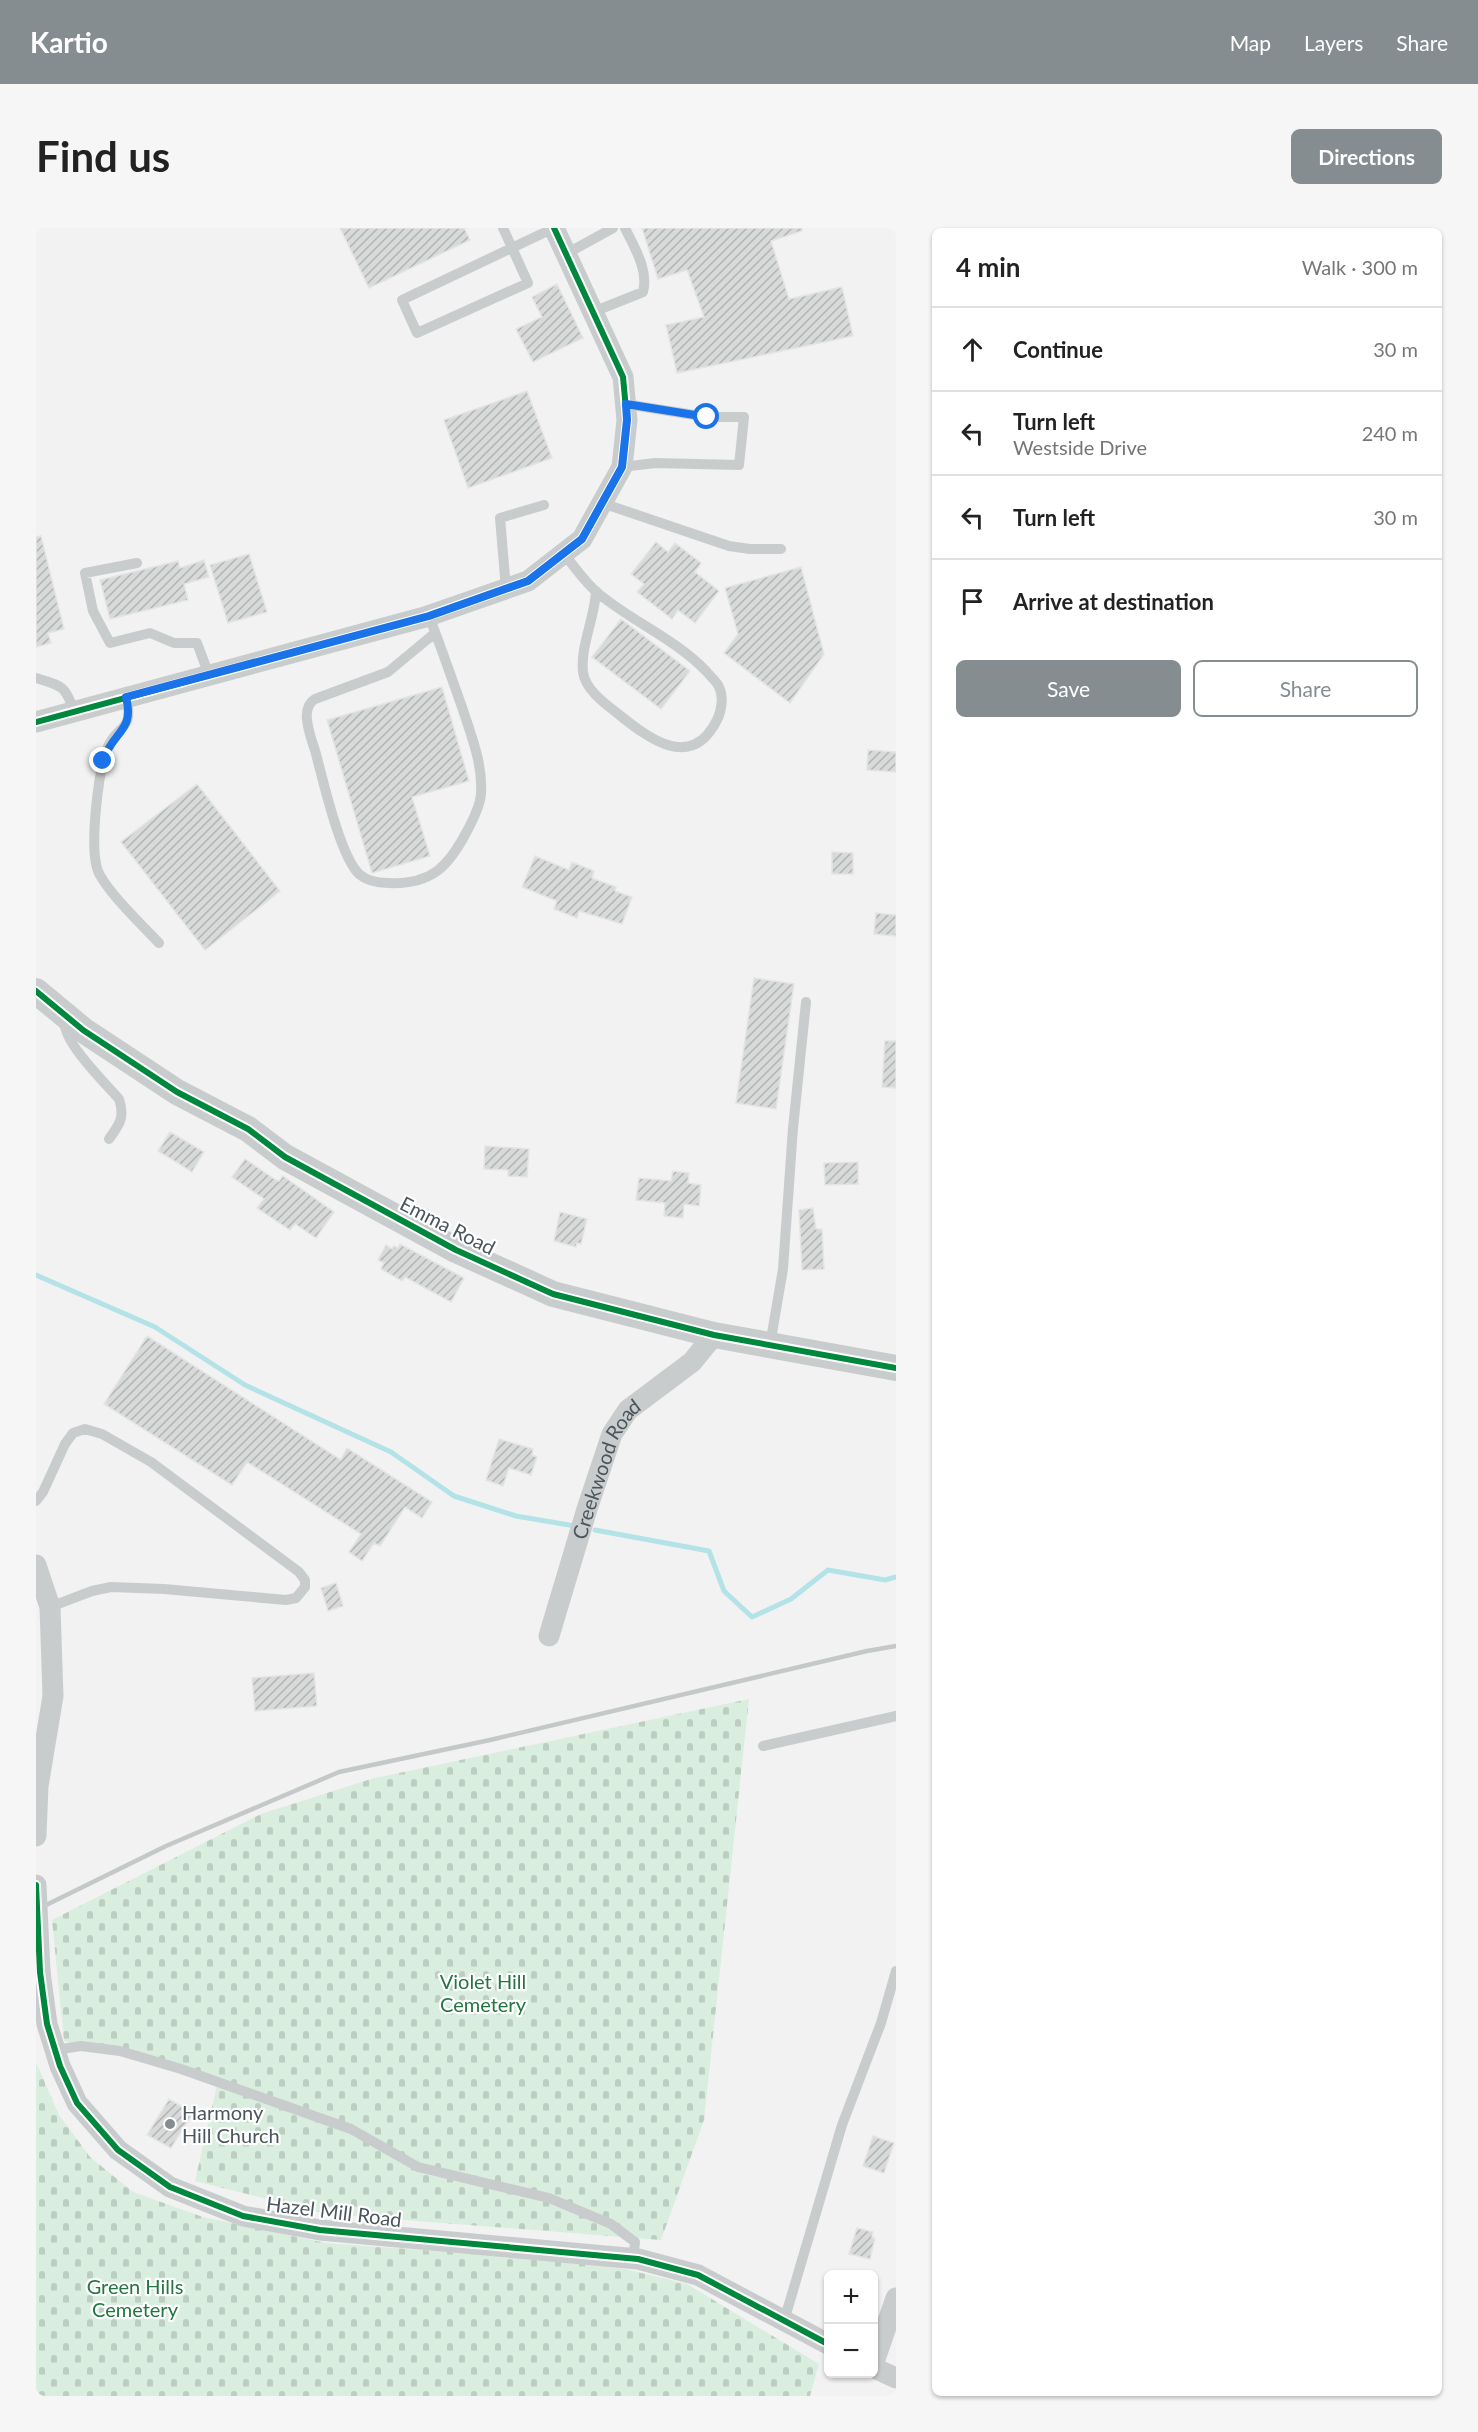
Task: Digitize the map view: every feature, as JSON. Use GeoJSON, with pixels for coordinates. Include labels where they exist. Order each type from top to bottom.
{"type":"FeatureCollection","features":[{"type":"Feature","properties":{"kind":"street"},"geometry":{"type":"LineString","coordinates":[[36,722],[209,675],[432,624],[528,581],[582,539],[622,467],[627,420],[626,404],[623,377],[554,228]]}},
{"type":"Feature","properties":{"kind":"street","name":"Emma Road"},"geometry":{"type":"LineString","coordinates":[[36,991],[83,1030],[177,1092],[248,1129],[285,1157],[456,1250],[553,1294],[769,1347],[896,1368]]}},
{"type":"Feature","properties":{"kind":"street","name":"Creekwood Road"},"geometry":{"type":"LineString","coordinates":[[549,1636],[612,1434],[628,1410],[692,1362],[714,1335]]}},
{"type":"Feature","properties":{"kind":"street"},"geometry":{"type":"LineString","coordinates":[[36,1565],[50,1607],[36,1836]]}},
{"type":"Feature","properties":{"kind":"street","name":"Hazel Mill Road"},"geometry":{"type":"LineString","coordinates":[[36,1886],[40,1972],[47,2024],[77,2103],[118,2150],[170,2187],[243,2216],[320,2230],[633,2258],[698,2275],[824,2342]]}},
{"type":"Feature","properties":{"kind":"street"},"geometry":{"type":"LineString","coordinates":[[878,2348],[896,2298]]}},
{"type":"Feature","properties":{"kind":"street"},"geometry":{"type":"LineString","coordinates":[[878,2370],[896,2378]]}},
{"type":"Feature","properties":{"kind":"lane"},"geometry":{"type":"LineString","coordinates":[[503,228],[513,248],[528,283],[417,333],[402,300],[513,248],[554,228]]}},
{"type":"Feature","properties":{"kind":"lane"},"geometry":{"type":"LineString","coordinates":[[566,254],[613,228]]}},
{"type":"Feature","properties":{"kind":"lane"},"geometry":{"type":"LineString","coordinates":[[593,312],[643,292],[646,281],[640,260],[625,228]]}},
{"type":"Feature","properties":{"kind":"lane"},"geometry":{"type":"LineString","coordinates":[[622,467],[655,463],[739,465],[744,417],[707,417],[626,404]]}},
{"type":"Feature","properties":{"kind":"lane"},"geometry":{"type":"LineString","coordinates":[[602,503],[729,546],[780,549]]}},
{"type":"Feature","properties":{"kind":"lane"},"geometry":{"type":"LineString","coordinates":[[506,589],[500,518],[544,505]]}},
{"type":"Feature","properties":{"kind":"lane"},"geometry":{"type":"LineString","coordinates":[[563,553],[596,591],[687,653],[718,684],[721,692],[721,708],[717,719],[706,737],[695,746],[673,747],[647,738],[608,706],[585,680],[584,660],[596,608],[596,591]]}},
{"type":"Feature","properties":{"kind":"lane"},"geometry":{"type":"LineString","coordinates":[[137,563],[85,573],[93,611],[110,643],[150,633],[174,643],[197,643],[209,675]]}},
{"type":"Feature","properties":{"kind":"lane"},"geometry":{"type":"LineString","coordinates":[[432,624],[478,756],[481,797],[472,823],[454,856],[441,870],[429,877],[396,884],[375,882],[359,874],[347,856],[327,796],[306,715],[310,702],[315,699],[388,672],[432,624]]}},
{"type":"Feature","properties":{"kind":"lane"},"geometry":{"type":"LineString","coordinates":[[36,678],[62,687],[67,692],[74,711]]}},
{"type":"Feature","properties":{"kind":"lane"},"geometry":{"type":"LineString","coordinates":[[126,697],[129,711],[128,722],[108,746],[103,761],[96,813],[97,869],[105,883],[159,943]]}},
{"type":"Feature","properties":{"kind":"lane"},"geometry":{"type":"LineString","coordinates":[[769,1347],[783,1269],[793,1128],[806,1002]]}},
{"type":"Feature","properties":{"kind":"lane"},"geometry":{"type":"LineString","coordinates":[[66,1016],[64,1026],[71,1042],[121,1104],[122,1122],[109,1139]]}},
{"type":"Feature","properties":{"kind":"lane"},"geometry":{"type":"LineString","coordinates":[[36,1501],[43,1492],[65,1444],[73,1433],[85,1429],[102,1434],[151,1462],[299,1572],[305,1580],[305,1587],[296,1599],[111,1587],[92,1591],[50,1607]]}},
{"type":"Feature","properties":{"kind":"lane"},"geometry":{"type":"LineString","coordinates":[[764,1746],[896,1716]]}},
{"type":"Feature","properties":{"kind":"lane"},"geometry":{"type":"LineString","coordinates":[[784,2321],[842,2125],[881,2023],[896,1971]]}},
{"type":"Feature","properties":{"kind":"lane"},"geometry":{"type":"LineString","coordinates":[[55,2050],[81,2046],[120,2051],[181,2069],[351,2129],[418,2167],[549,2198],[611,2224],[635,2242],[633,2258]]}},
{"type":"Feature","properties":{"kind":"green space","name":"Violet Hill Cemetery"},"geometry":{"type":"Polygon","coordinates":[[[749,1699],[704,2120],[661,2240],[328,2214],[195,2181],[218,2081],[64,2041],[52,1920],[261,1814],[371,1779],[749,1699]]]}},
{"type":"Feature","properties":{"kind":"green space","name":"Green Hills Cemetery"},"geometry":{"type":"Polygon","coordinates":[[[36,2062],[59,2115],[90,2157],[133,2192],[203,2217],[326,2243],[544,2259],[625,2269],[687,2284],[819,2364],[810,2396],[36,2396],[36,2062]]]}},
{"type":"Feature","properties":{"kind":"building"},"geometry":{"type":"Polygon","coordinates":[[[340,228],[464,228],[470,240],[369,288],[340,228]]]}},
{"type":"Feature","properties":{"kind":"building"},"geometry":{"type":"Polygon","coordinates":[[[642,228],[802,228],[802,231],[771,241],[789,299],[842,287],[853,336],[677,373],[666,325],[704,317],[687,270],[658,279],[642,228]]]}},
{"type":"Feature","properties":{"kind":"building"},"geometry":{"type":"Polygon","coordinates":[[[557,284],[583,338],[533,362],[516,329],[542,317],[532,297],[557,284]]]}},
{"type":"Feature","properties":{"kind":"building"},"geometry":{"type":"Polygon","coordinates":[[[527,391],[552,458],[468,488],[444,420],[527,391]]]}},
{"type":"Feature","properties":{"kind":"building"},"geometry":{"type":"Polygon","coordinates":[[[41,536],[64,629],[48,633],[51,643],[36,647],[36,537],[41,536]]]}},
{"type":"Feature","properties":{"kind":"building"},"geometry":{"type":"Polygon","coordinates":[[[656,542],[668,552],[675,543],[701,563],[695,572],[719,591],[695,623],[678,610],[672,619],[637,592],[644,584],[631,574],[656,542]]]}},
{"type":"Feature","properties":{"kind":"building"},"geometry":{"type":"Polygon","coordinates":[[[249,554],[267,612],[228,623],[210,565],[249,554]]]}},
{"type":"Feature","properties":{"kind":"building"},"geometry":{"type":"Polygon","coordinates":[[[204,560],[209,577],[184,584],[188,600],[110,619],[100,580],[178,561],[180,568],[204,560]]]}},
{"type":"Feature","properties":{"kind":"building"},"geometry":{"type":"Polygon","coordinates":[[[801,567],[824,654],[790,703],[724,653],[738,634],[725,588],[801,567]]]}},
{"type":"Feature","properties":{"kind":"building"},"geometry":{"type":"Polygon","coordinates":[[[621,619],[690,671],[661,709],[592,657],[621,619]]]}},
{"type":"Feature","properties":{"kind":"building"},"geometry":{"type":"Polygon","coordinates":[[[442,687],[469,781],[412,797],[430,856],[372,873],[327,720],[442,687]]]}},
{"type":"Feature","properties":{"kind":"building"},"geometry":{"type":"Polygon","coordinates":[[[868,750],[896,752],[896,772],[867,770],[868,750]]]}},
{"type":"Feature","properties":{"kind":"building"},"geometry":{"type":"Polygon","coordinates":[[[197,784],[280,891],[205,950],[121,842],[197,784]]]}},
{"type":"Feature","properties":{"kind":"building"},"geometry":{"type":"Polygon","coordinates":[[[832,852],[853,853],[853,874],[832,874],[832,852]]]}},
{"type":"Feature","properties":{"kind":"building"},"geometry":{"type":"Polygon","coordinates":[[[535,856],[569,870],[572,862],[594,871],[592,878],[616,887],[615,891],[632,897],[622,924],[579,911],[577,918],[554,909],[557,901],[522,887],[535,856]]]}},
{"type":"Feature","properties":{"kind":"building"},"geometry":{"type":"Polygon","coordinates":[[[876,913],[896,915],[896,936],[874,934],[876,913]]]}},
{"type":"Feature","properties":{"kind":"building"},"geometry":{"type":"Polygon","coordinates":[[[754,978],[794,984],[776,1109],[736,1103],[754,978]]]}},
{"type":"Feature","properties":{"kind":"building"},"geometry":{"type":"Polygon","coordinates":[[[885,1041],[896,1041],[896,1088],[882,1087],[885,1041]]]}},
{"type":"Feature","properties":{"kind":"building"},"geometry":{"type":"Polygon","coordinates":[[[170,1132],[204,1152],[192,1172],[158,1151],[170,1132]]]}},
{"type":"Feature","properties":{"kind":"building"},"geometry":{"type":"Polygon","coordinates":[[[485,1146],[529,1149],[527,1177],[508,1176],[508,1170],[484,1169],[485,1146]]]}},
{"type":"Feature","properties":{"kind":"building"},"geometry":{"type":"Polygon","coordinates":[[[245,1159],[276,1180],[279,1181],[283,1176],[334,1212],[316,1238],[295,1224],[290,1230],[257,1208],[264,1199],[232,1177],[245,1159]]]}},
{"type":"Feature","properties":{"kind":"building"},"geometry":{"type":"Polygon","coordinates":[[[858,1162],[858,1184],[825,1185],[824,1163],[858,1162]]]}},
{"type":"Feature","properties":{"kind":"building"},"geometry":{"type":"Polygon","coordinates":[[[673,1171],[689,1173],[688,1183],[701,1185],[699,1206],[684,1204],[683,1218],[664,1216],[665,1203],[636,1200],[639,1178],[671,1181],[673,1171]]]}},
{"type":"Feature","properties":{"kind":"building"},"geometry":{"type":"Polygon","coordinates":[[[813,1208],[816,1229],[822,1229],[824,1269],[802,1270],[799,1210],[813,1208]]]}},
{"type":"Feature","properties":{"kind":"building"},"geometry":{"type":"Polygon","coordinates":[[[560,1212],[587,1219],[581,1244],[577,1243],[576,1247],[554,1241],[560,1212]]]}},
{"type":"Feature","properties":{"kind":"building"},"geometry":{"type":"Polygon","coordinates":[[[400,1244],[464,1278],[451,1302],[405,1277],[402,1281],[381,1269],[384,1263],[378,1260],[386,1245],[392,1249],[394,1246],[398,1248],[400,1244]]]}},
{"type":"Feature","properties":{"kind":"building"},"geometry":{"type":"Polygon","coordinates":[[[147,1336],[341,1460],[347,1448],[432,1502],[422,1518],[405,1507],[380,1546],[374,1543],[362,1561],[349,1552],[361,1534],[247,1462],[232,1485],[104,1404],[147,1336]]]}},
{"type":"Feature","properties":{"kind":"building"},"geometry":{"type":"Polygon","coordinates":[[[499,1439],[533,1449],[532,1455],[537,1457],[531,1475],[509,1468],[503,1486],[486,1480],[499,1439]]]}},
{"type":"Feature","properties":{"kind":"building"},"geometry":{"type":"Polygon","coordinates":[[[336,1583],[343,1606],[328,1611],[321,1588],[336,1583]]]}},
{"type":"Feature","properties":{"kind":"building"},"geometry":{"type":"Polygon","coordinates":[[[314,1673],[317,1706],[255,1711],[252,1678],[314,1673]]]}},
{"type":"Feature","properties":{"kind":"building","name":"Harmony Hill Church"},"geometry":{"type":"Polygon","coordinates":[[[169,2099],[193,2113],[171,2148],[147,2135],[169,2099]]]}},
{"type":"Feature","properties":{"kind":"building"},"geometry":{"type":"Polygon","coordinates":[[[873,2136],[894,2143],[884,2173],[863,2166],[873,2136]]]}},
{"type":"Feature","properties":{"kind":"building"},"geometry":{"type":"Polygon","coordinates":[[[857,2228],[873,2232],[872,2238],[875,2238],[870,2259],[849,2254],[857,2228]]]}},
{"type":"Feature","properties":{"kind":"waterway"},"geometry":{"type":"LineString","coordinates":[[36,1275],[155,1327],[245,1385],[391,1452],[454,1496],[516,1516],[575,1526]]}},
{"type":"Feature","properties":{"kind":"waterway"},"geometry":{"type":"LineString","coordinates":[[595,1530],[709,1551],[724,1591],[752,1617],[791,1599],[828,1570],[885,1580],[896,1577]]}},
{"type":"Feature","properties":{"kind":"railway"},"geometry":{"type":"LineString","coordinates":[[36,1910],[166,1846],[339,1772],[490,1740],[896,1646]]}},
{"type":"Feature","properties":{"kind":"cycle path"},"geometry":{"type":"LineString","coordinates":[[36,722],[425,617],[528,581],[582,539],[622,467],[627,420],[623,377],[554,228]]}},
{"type":"Feature","properties":{"kind":"cycle path"},"geometry":{"type":"LineString","coordinates":[[36,991],[83,1030],[177,1092],[248,1129],[285,1157],[456,1250],[553,1294],[714,1335],[896,1368]]}},
{"type":"Feature","properties":{"kind":"cycle path"},"geometry":{"type":"LineString","coordinates":[[36,1885],[40,1972],[47,2024],[60,2066],[77,2103],[118,2150],[170,2187],[243,2216],[320,2230],[638,2259],[698,2275],[824,2342]]}},
{"type":"Feature","properties":{"kind":"place","name":"Harmony Hill Church"},"geometry":{"type":"Point","coordinates":[170,2124]}},
{"type":"Feature","properties":{"kind":"route"},"geometry":{"type":"LineString","coordinates":[[103,761],[108,746],[128,722],[129,711],[126,697],[429,616],[528,581],[582,539],[622,467],[627,420],[626,404],[707,417]]}}]}
